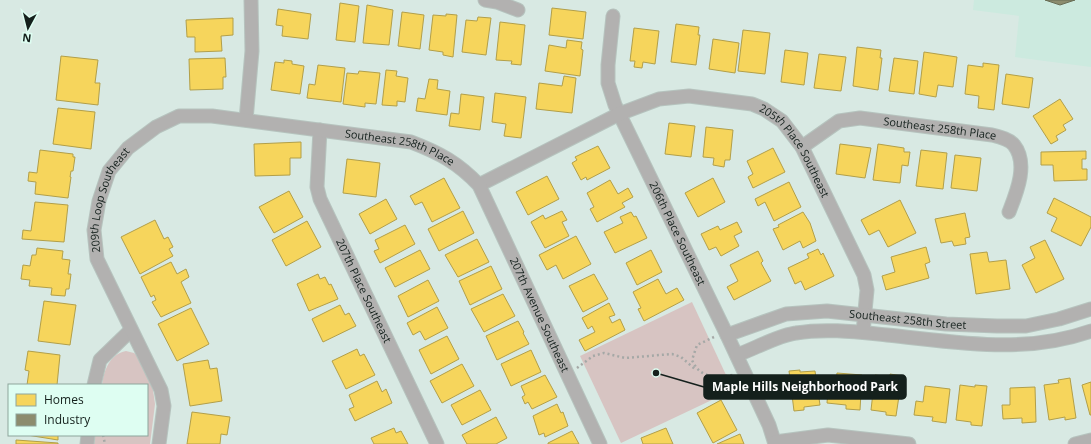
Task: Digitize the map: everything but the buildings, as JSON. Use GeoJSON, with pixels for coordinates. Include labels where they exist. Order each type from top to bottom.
{"type":"FeatureCollection","features":[{"type":"Feature","properties":{"kind":"street"},"geometry":{"type":"LineString","coordinates":[[246,120],[252,51],[251,0]]}},
{"type":"Feature","properties":{"kind":"street"},"geometry":{"type":"LineString","coordinates":[[485,0],[497,2],[518,10]]}},
{"type":"Feature","properties":{"kind":"street","name":"206th Place Southeast"},"geometry":{"type":"LineString","coordinates":[[613,16],[608,66],[608,84],[619,114],[737,355],[769,425],[775,443]]}},
{"type":"Feature","properties":{"kind":"street","name":"205th Place Southeast"},"geometry":{"type":"LineString","coordinates":[[619,114],[659,99],[673,96],[688,96],[752,104],[764,109],[782,121],[802,147],[864,275],[867,290],[866,315],[863,332]]}},
{"type":"Feature","properties":{"kind":"street"},"geometry":{"type":"LineString","coordinates":[[479,185],[619,114]]}},
{"type":"Feature","properties":{"kind":"street","name":"Southeast 258th Place"},"geometry":{"type":"LineString","coordinates":[[156,127],[179,116],[212,116],[411,142],[439,152],[463,168],[479,185]]}},
{"type":"Feature","properties":{"kind":"street","name":"Southeast 258th Place"},"geometry":{"type":"LineString","coordinates":[[802,147],[839,121],[860,118],[1005,138],[1014,145],[1020,158],[1018,187],[1009,212]]}},
{"type":"Feature","properties":{"kind":"street","name":"209th Loop Southeast"},"geometry":{"type":"LineString","coordinates":[[156,127],[128,148],[109,171],[99,201],[94,230],[97,259],[161,390],[164,406],[159,444]]}},
{"type":"Feature","properties":{"kind":"street","name":"207th Place Southeast"},"geometry":{"type":"LineString","coordinates":[[320,130],[317,187],[320,199],[437,444]]}},
{"type":"Feature","properties":{"kind":"street","name":"207th Avenue Southeast"},"geometry":{"type":"LineString","coordinates":[[479,185],[600,444]]}},
{"type":"Feature","properties":{"kind":"street","name":"Southeast 258th Street"},"geometry":{"type":"LineString","coordinates":[[727,334],[786,314],[827,311],[946,324],[1019,326],[1059,320],[1091,309]]}},
{"type":"Feature","properties":{"kind":"street"},"geometry":{"type":"LineString","coordinates":[[94,384],[100,360],[104,354],[132,330]]}},
{"type":"Feature","properties":{"kind":"street","name":"Southeast 258th Street"},"geometry":{"type":"LineString","coordinates":[[737,355],[795,333],[820,330],[863,332],[983,345],[1015,346],[1046,343],[1091,331]]}},
{"type":"Feature","properties":{"kind":"street"},"geometry":{"type":"LineString","coordinates":[[775,443],[828,435],[909,444]]}},
{"type":"Feature","properties":{"kind":"street"},"geometry":{"type":"LineString","coordinates":[[1075,444],[1091,440]]}},
{"type":"Feature","properties":{"kind":"path"},"geometry":{"type":"LineString","coordinates":[[696,370],[692,360],[697,346],[705,340],[727,334]]}},
{"type":"Feature","properties":{"kind":"path"},"geometry":{"type":"LineString","coordinates":[[568,375],[593,356],[604,353],[625,358],[672,354],[681,357],[703,374],[722,377],[745,373]]}},
{"type":"Feature","properties":{"kind":"shaded area"},"geometry":{"type":"Polygon","coordinates":[[[974,0],[1091,0],[1091,67],[1015,57],[1019,16],[973,10],[974,0]]]}},
{"type":"Feature","properties":{"kind":"shaded area"},"geometry":{"type":"Polygon","coordinates":[[[692,302],[733,390],[621,443],[580,356],[692,302]]]}},
{"type":"Feature","properties":{"kind":"shaded area"},"geometry":{"type":"Polygon","coordinates":[[[126,351],[134,353],[141,359],[153,390],[155,404],[150,444],[94,444],[95,436],[148,436],[148,384],[102,384],[106,368],[112,359],[120,353],[126,351]]]}},
{"type":"Feature","properties":{"kind":"place","name":"Maple Hills Neighborhood Park"},"geometry":{"type":"Point","coordinates":[656,373]}}]}
